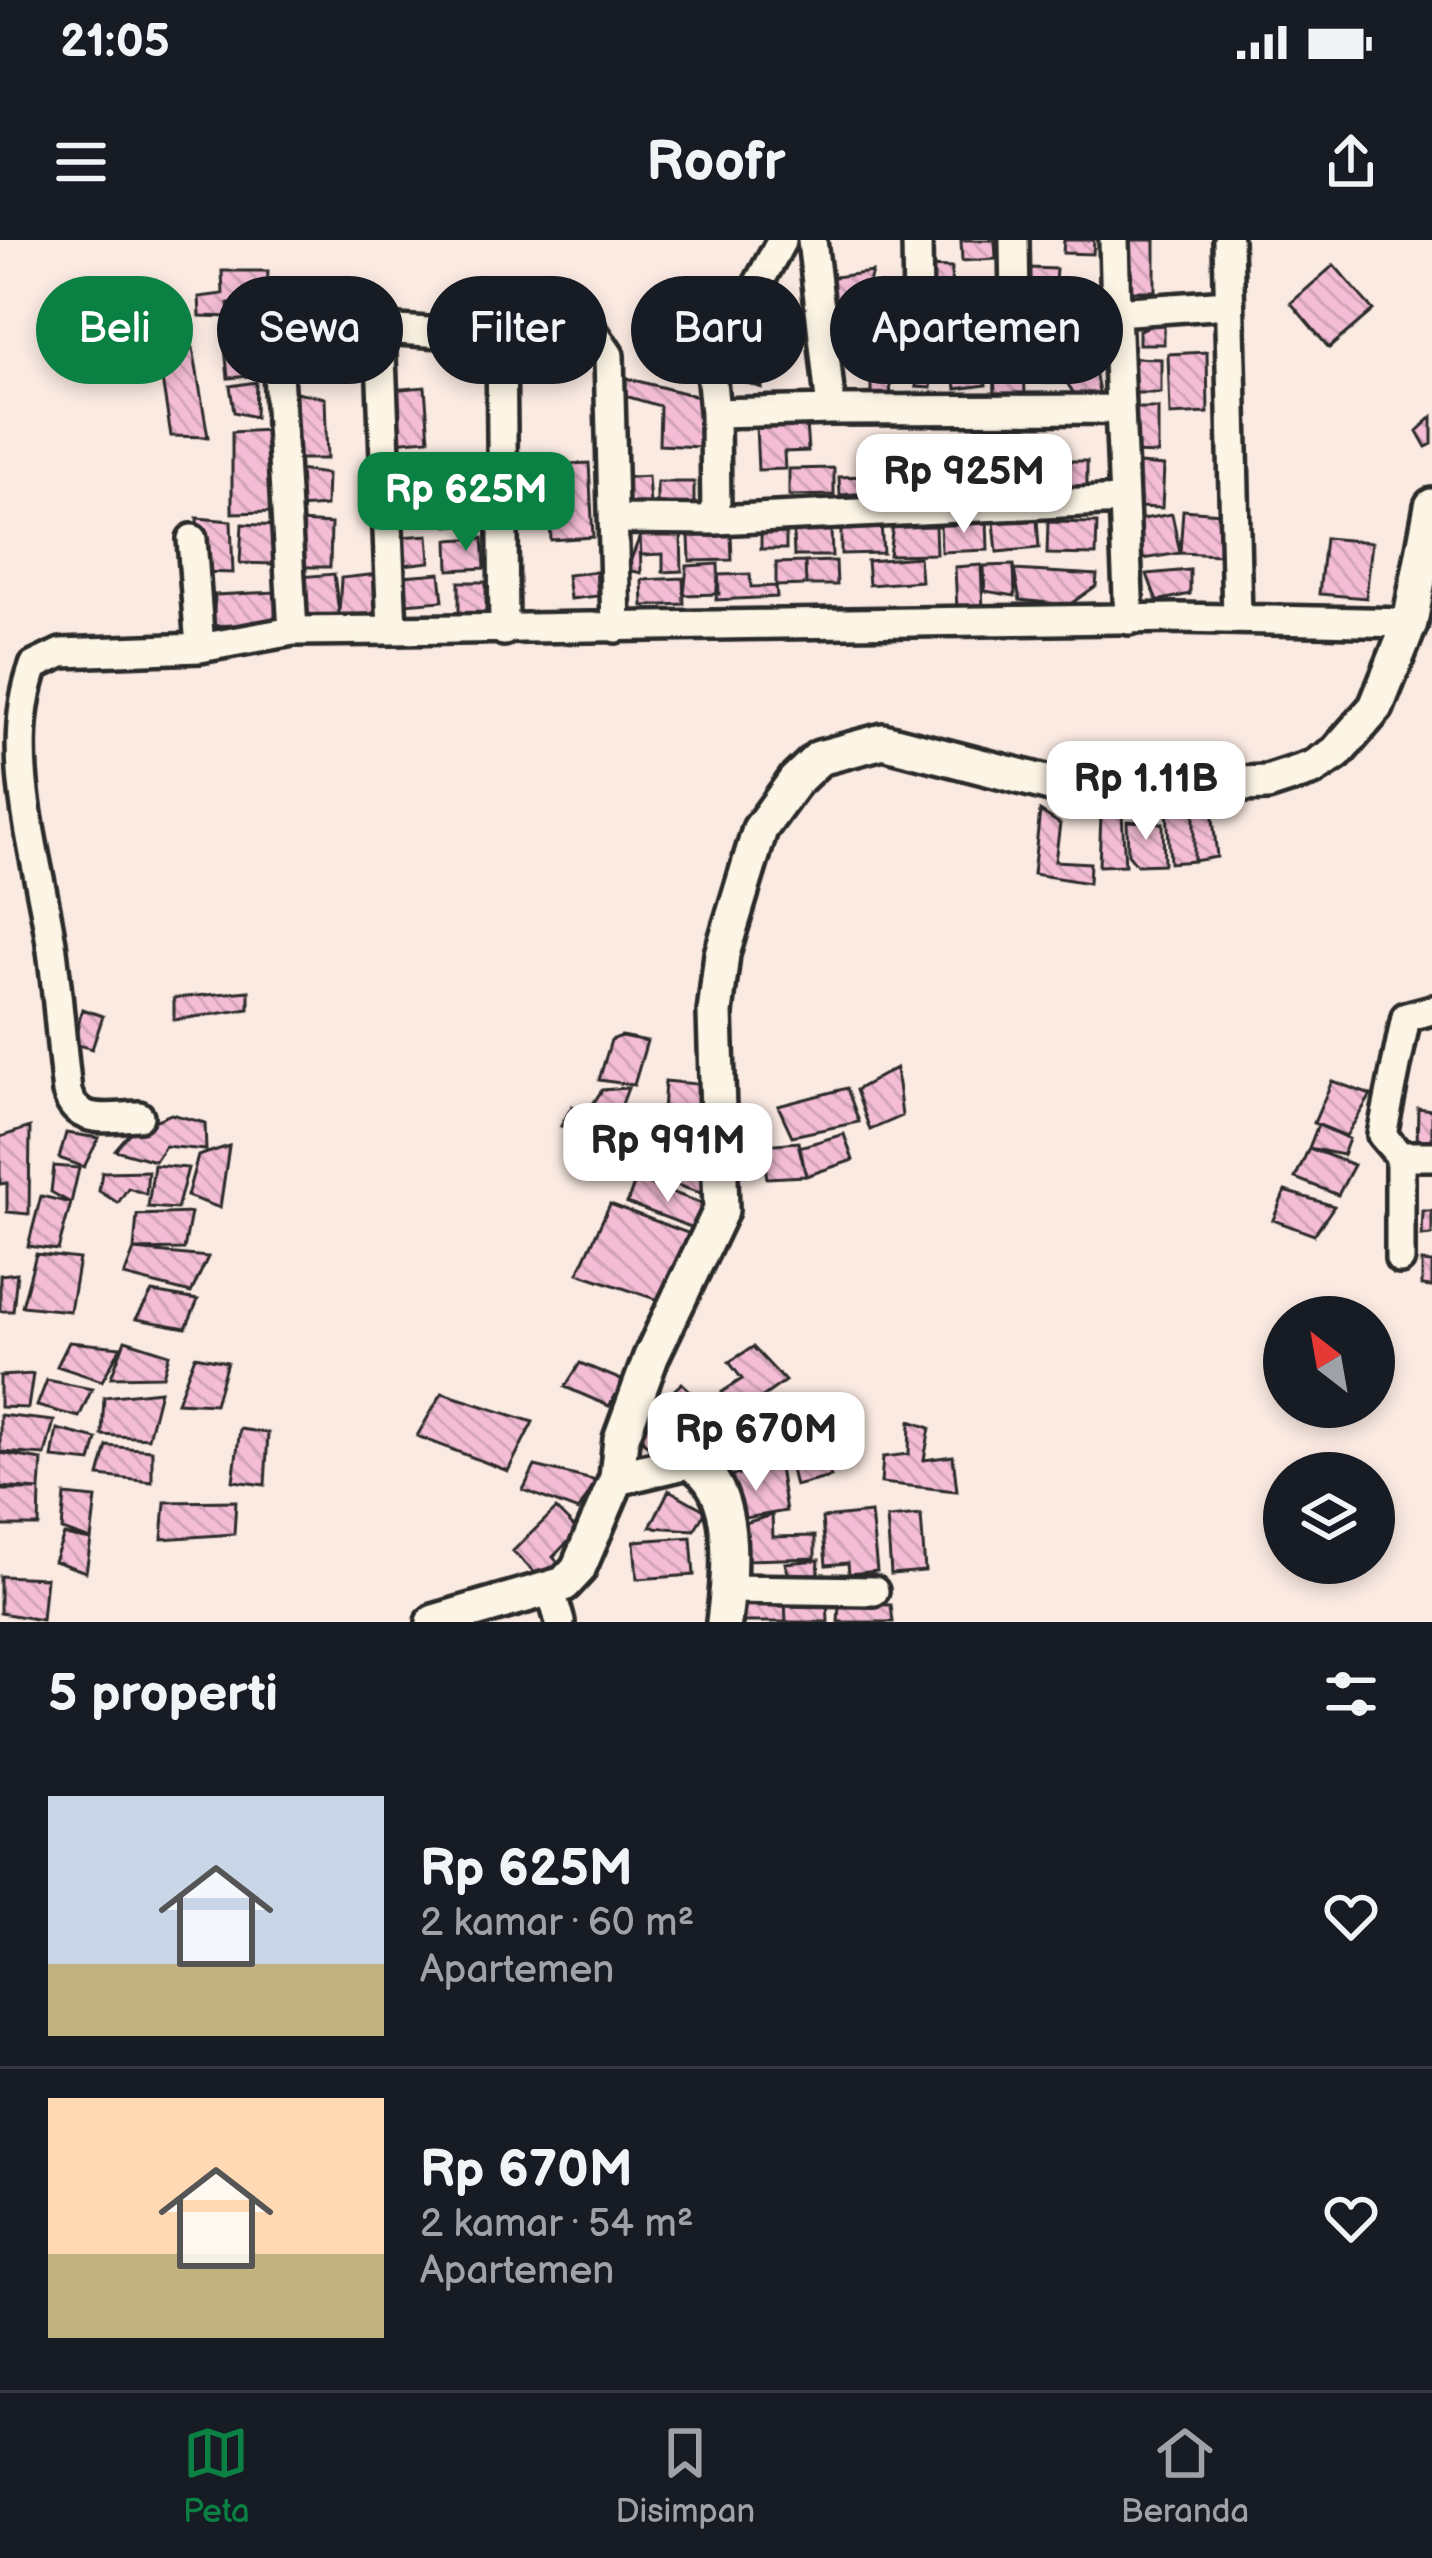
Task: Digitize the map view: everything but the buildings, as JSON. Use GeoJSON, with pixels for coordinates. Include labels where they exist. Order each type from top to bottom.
{"type":"FeatureCollection","features":[{"type":"Feature","properties":{"kind":"street"},"geometry":{"type":"LineString","coordinates":[[716,520],[711,371],[782,240]]}},
{"type":"Feature","properties":{"kind":"street"},"geometry":{"type":"LineString","coordinates":[[812,240],[831,410]]}},
{"type":"Feature","properties":{"kind":"street"},"geometry":{"type":"LineString","coordinates":[[917,240],[918,276]]}},
{"type":"Feature","properties":{"kind":"street"},"geometry":{"type":"LineString","coordinates":[[1014,240],[1015,276]]}},
{"type":"Feature","properties":{"kind":"street"},"geometry":{"type":"LineString","coordinates":[[1114,240],[1115,276]]}},
{"type":"Feature","properties":{"kind":"street"},"geometry":{"type":"LineString","coordinates":[[1228,240],[1237,618]]}},
{"type":"Feature","properties":{"kind":"street"},"geometry":{"type":"LineString","coordinates":[[1123,312],[1228,304]]}},
{"type":"Feature","properties":{"kind":"street"},"geometry":{"type":"LineString","coordinates":[[821,317],[830,316]]}},
{"type":"Feature","properties":{"kind":"street"},"geometry":{"type":"LineString","coordinates":[[607,347],[617,519],[616,628]]}},
{"type":"Feature","properties":{"kind":"street"},"geometry":{"type":"LineString","coordinates":[[279,384],[293,631]]}},
{"type":"Feature","properties":{"kind":"street"},"geometry":{"type":"LineString","coordinates":[[382,384],[392,629]]}},
{"type":"Feature","properties":{"kind":"street"},"geometry":{"type":"LineString","coordinates":[[502,384],[504,631]]}},
{"type":"Feature","properties":{"kind":"street"},"geometry":{"type":"LineString","coordinates":[[1119,384],[1130,620]]}},
{"type":"Feature","properties":{"kind":"street"},"geometry":{"type":"LineString","coordinates":[[715,413],[1120,409]]}},
{"type":"Feature","properties":{"kind":"street"},"geometry":{"type":"LineString","coordinates":[[617,519],[716,520],[1122,500]]}},
{"type":"Feature","properties":{"kind":"street"},"geometry":{"type":"LineString","coordinates":[[434,1622],[556,1606],[578,1569],[617,1478],[621,1439],[651,1357],[721,1210],[715,1013],[722,954],[760,829],[794,781],[819,758],[883,741],[1050,784],[1110,789],[1267,783],[1313,768],[1356,733],[1376,707],[1410,623],[1432,506]]}},
{"type":"Feature","properties":{"kind":"street"},"geometry":{"type":"LineString","coordinates":[[192,539],[200,647]]}},
{"type":"Feature","properties":{"kind":"street"},"geometry":{"type":"LineString","coordinates":[[139,1116],[84,1115],[67,1092],[51,944],[24,794],[31,672],[41,659],[61,653],[200,647],[293,631],[1237,618],[1410,623]]}},
{"type":"Feature","properties":{"kind":"street"},"geometry":{"type":"LineString","coordinates":[[1432,1010],[1406,1017],[1398,1036],[1382,1135],[1387,1148],[1400,1156],[1432,1156]]}},
{"type":"Feature","properties":{"kind":"street"},"geometry":{"type":"LineString","coordinates":[[1400,1156],[1400,1259]]}},
{"type":"Feature","properties":{"kind":"street"},"geometry":{"type":"LineString","coordinates":[[617,1478],[688,1461],[699,1467],[723,1504],[727,1605],[874,1591]]}}]}
